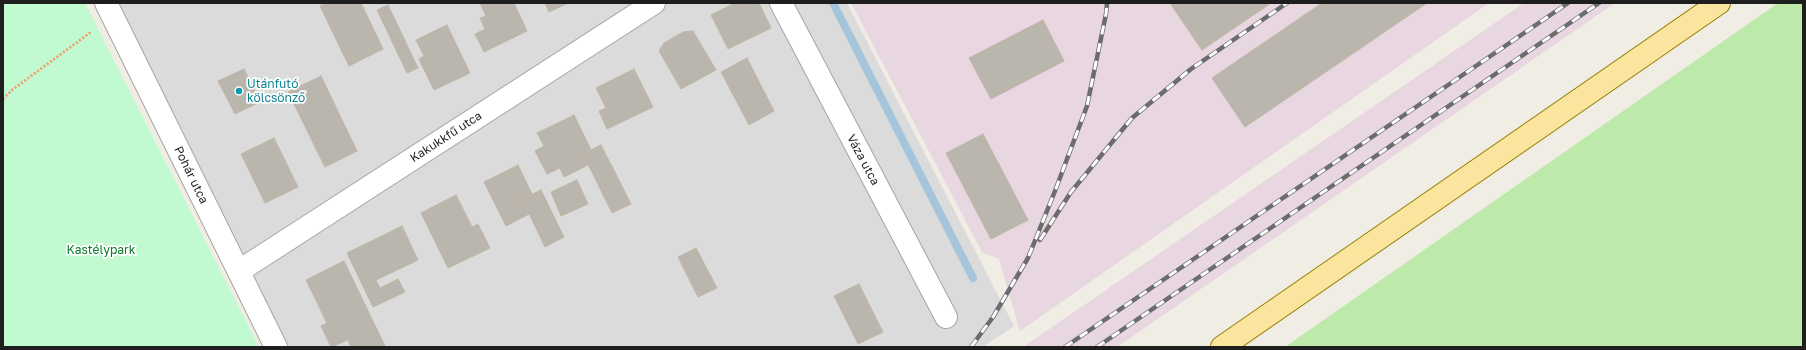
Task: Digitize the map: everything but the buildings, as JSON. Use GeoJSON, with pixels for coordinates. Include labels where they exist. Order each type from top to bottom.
{"type":"FeatureCollection","features":[{"type":"Feature","properties":{"kind":"main road"},"geometry":{"type":"LineString","coordinates":[[1222,347],[1719,3]]}},
{"type":"Feature","properties":{"kind":"street","name":"Kakukkfű utca"},"geometry":{"type":"LineString","coordinates":[[239,271],[654,3]]}},
{"type":"Feature","properties":{"kind":"street","name":"Váza utca"},"geometry":{"type":"LineString","coordinates":[[781,3],[946,317]]}},
{"type":"Feature","properties":{"kind":"street","name":"Pohár utca"},"geometry":{"type":"LineString","coordinates":[[110,10],[276,347]]}},
{"type":"Feature","properties":{"kind":"path"},"geometry":{"type":"LineString","coordinates":[[3,98],[110,10]]}},
{"type":"Feature","properties":{"kind":"shaded area"},"geometry":{"type":"Polygon","coordinates":[[[119,3],[847,3],[1014,326],[983,347],[288,347],[119,3]]]}},
{"type":"Feature","properties":{"kind":"shaded area"},"geometry":{"type":"Polygon","coordinates":[[[851,3],[1489,3],[1020,331],[999,259],[982,252],[851,3]]]}},
{"type":"Feature","properties":{"kind":"shaded area"},"geometry":{"type":"Polygon","coordinates":[[[1524,3],[1615,3],[1117,347],[1023,347],[1524,3]]]}},
{"type":"Feature","properties":{"kind":"green space","name":"Kastélypark"},"geometry":{"type":"Polygon","coordinates":[[[3,3],[85,3],[259,347],[3,347],[3,3]]]}},
{"type":"Feature","properties":{"kind":"green space"},"geometry":{"type":"Polygon","coordinates":[[[1778,3],[1803,3],[1803,347],[1285,347],[1778,3]]]}},
{"type":"Feature","properties":{"kind":"waterway"},"geometry":{"type":"LineString","coordinates":[[833,3],[973,278]]}},
{"type":"Feature","properties":{"kind":"railway"},"geometry":{"type":"LineString","coordinates":[[971,347],[993,317],[1028,258],[1055,191],[1087,106],[1107,3]]}},
{"type":"Feature","properties":{"kind":"railway"},"geometry":{"type":"LineString","coordinates":[[1040,240],[1071,192],[1132,118],[1191,69],[1287,3]]}},
{"type":"Feature","properties":{"kind":"railway"},"geometry":{"type":"LineString","coordinates":[[1065,347],[1568,3]]}},
{"type":"Feature","properties":{"kind":"railway"},"geometry":{"type":"LineString","coordinates":[[1097,347],[1599,3]]}},
{"type":"Feature","properties":{"kind":"place","name":"Utánfutó kölcsönző"},"geometry":{"type":"Point","coordinates":[239,91]}}]}
